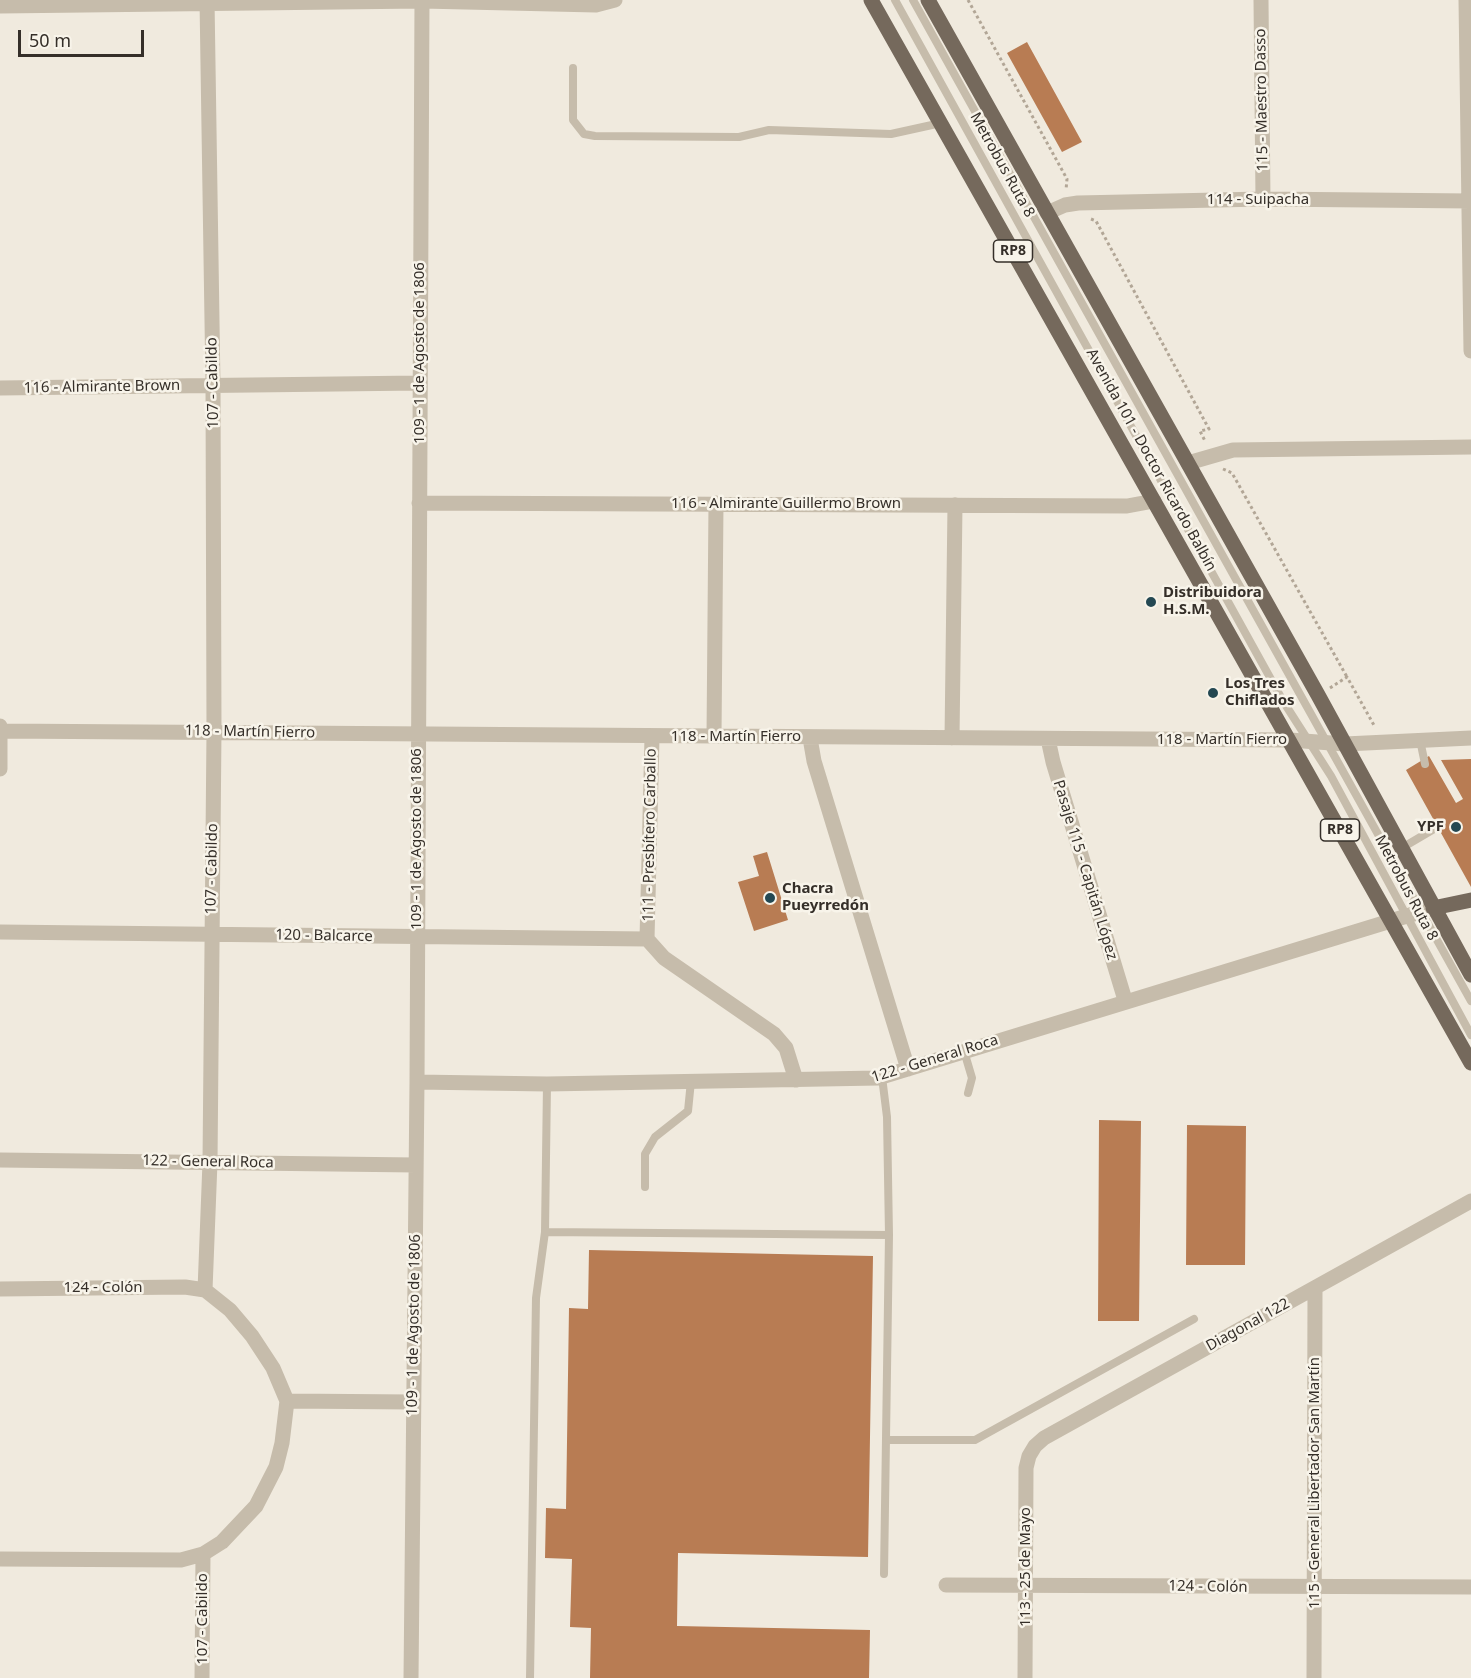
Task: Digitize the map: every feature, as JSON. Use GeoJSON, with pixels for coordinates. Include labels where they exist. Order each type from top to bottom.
{"type":"FeatureCollection","features":[{"type":"Feature","properties":{"kind":"main road","name":"Avenida 101 - Doctor Ricardo Balbín"},"geometry":{"type":"LineString","coordinates":[[871,0],[1471,1063]]}},
{"type":"Feature","properties":{"kind":"main road","name":"Avenida 101 - Doctor Ricardo Balbín"},"geometry":{"type":"LineString","coordinates":[[928,0],[1345,744],[1400,849],[1420,913],[1471,975]]}},
{"type":"Feature","properties":{"kind":"main road"},"geometry":{"type":"LineString","coordinates":[[1420,913],[1471,900]]}},
{"type":"Feature","properties":{"kind":"street"},"geometry":{"type":"LineString","coordinates":[[0,6],[422,0],[596,5],[615,0]]}},
{"type":"Feature","properties":{"kind":"street","name":"109 - 1 de Agosto de 1806"},"geometry":{"type":"LineString","coordinates":[[411,1678],[417,1082],[422,0]]}},
{"type":"Feature","properties":{"kind":"street","name":"115 - Maestro Dasso"},"geometry":{"type":"LineString","coordinates":[[1261,0],[1263,199]]}},
{"type":"Feature","properties":{"kind":"street"},"geometry":{"type":"LineString","coordinates":[[1466,0],[1469,41],[1471,351]]}},
{"type":"Feature","properties":{"kind":"street","name":"107 - Cabildo"},"geometry":{"type":"LineString","coordinates":[[202,1678],[203,1554],[222,1542],[240,1525],[267,1487],[282,1443],[287,1401],[273,1368],[252,1335],[230,1310],[205,1290],[210,1162],[214,731],[213,386],[207,3]]}},
{"type":"Feature","properties":{"kind":"street","name":"114 - Suipacha"},"geometry":{"type":"LineString","coordinates":[[1047,213],[1073,203],[1263,199],[1470,201]]}},
{"type":"Feature","properties":{"kind":"street","name":"116 - Almirante Brown"},"geometry":{"type":"LineString","coordinates":[[0,388],[420,383]]}},
{"type":"Feature","properties":{"kind":"street"},"geometry":{"type":"LineString","coordinates":[[1188,463],[1212,454],[1233,450],[1471,447]]}},
{"type":"Feature","properties":{"kind":"street","name":"116 - Almirante Guillermo Brown"},"geometry":{"type":"LineString","coordinates":[[419,503],[1127,506],[1154,501]]}},
{"type":"Feature","properties":{"kind":"street"},"geometry":{"type":"LineString","coordinates":[[714,736],[716,503]]}},
{"type":"Feature","properties":{"kind":"street"},"geometry":{"type":"LineString","coordinates":[[952,738],[955,505]]}},
{"type":"Feature","properties":{"kind":"street"},"geometry":{"type":"LineString","coordinates":[[0,726],[0,769]]}},
{"type":"Feature","properties":{"kind":"street","name":"118 - Martín Fierro"},"geometry":{"type":"LineString","coordinates":[[1,731],[1290,740],[1345,744],[1471,738]]}},
{"type":"Feature","properties":{"kind":"street","name":"111 - Presbítero Carballo"},"geometry":{"type":"LineString","coordinates":[[652,737],[648,939],[664,958],[774,1034],[786,1048],[796,1080]]}},
{"type":"Feature","properties":{"kind":"street"},"geometry":{"type":"LineString","coordinates":[[810,738],[813,761],[908,1069]]}},
{"type":"Feature","properties":{"kind":"street","name":"Pasaje 115 - Capitán López"},"geometry":{"type":"LineString","coordinates":[[1048,739],[1125,1000]]}},
{"type":"Feature","properties":{"kind":"street","name":"122 - General Roca"},"geometry":{"type":"LineString","coordinates":[[417,1082],[547,1084],[863,1080],[882,1077],[1125,1000],[1420,913]]}},
{"type":"Feature","properties":{"kind":"street","name":"120 - Balcarce"},"geometry":{"type":"LineString","coordinates":[[0,932],[648,939]]}},
{"type":"Feature","properties":{"kind":"street","name":"122 - General Roca"},"geometry":{"type":"LineString","coordinates":[[0,1160],[416,1165]]}},
{"type":"Feature","properties":{"kind":"street","name":"Diagonal 122"},"geometry":{"type":"LineString","coordinates":[[1029,1456],[1044,1438],[1471,1201]]}},
{"type":"Feature","properties":{"kind":"street","name":"124 - Colón"},"geometry":{"type":"LineString","coordinates":[[0,1288],[185,1287],[205,1290]]}},
{"type":"Feature","properties":{"kind":"street","name":"115 - General Libertador San Martín"},"geometry":{"type":"LineString","coordinates":[[1314,1678],[1315,1288]]}},
{"type":"Feature","properties":{"kind":"street"},"geometry":{"type":"LineString","coordinates":[[287,1401],[413,1402]]}},
{"type":"Feature","properties":{"kind":"street","name":"113 - 25 de Mayo"},"geometry":{"type":"LineString","coordinates":[[1024,1678],[1026,1468],[1029,1456]]}},
{"type":"Feature","properties":{"kind":"street"},"geometry":{"type":"LineString","coordinates":[[0,1559],[181,1560],[203,1554]]}},
{"type":"Feature","properties":{"kind":"street","name":"124 - Colón"},"geometry":{"type":"LineString","coordinates":[[946,1585],[1471,1587]]}},
{"type":"Feature","properties":{"kind":"lane","name":"Metrobus Ruta 8"},"geometry":{"type":"LineString","coordinates":[[895,0],[1283,701],[1420,913],[1471,1035]]}},
{"type":"Feature","properties":{"kind":"lane","name":"Metrobus Ruta 8"},"geometry":{"type":"LineString","coordinates":[[913,0],[1471,1001]]}},
{"type":"Feature","properties":{"kind":"lane"},"geometry":{"type":"LineString","coordinates":[[573,68],[573,120],[584,134],[595,136],[739,137],[769,130],[891,134],[941,123]]}},
{"type":"Feature","properties":{"kind":"lane"},"geometry":{"type":"LineString","coordinates":[[1420,740],[1425,764]]}},
{"type":"Feature","properties":{"kind":"lane"},"geometry":{"type":"LineString","coordinates":[[1400,849],[1434,829]]}},
{"type":"Feature","properties":{"kind":"lane"},"geometry":{"type":"LineString","coordinates":[[964,1050],[972,1078],[968,1093]]}},
{"type":"Feature","properties":{"kind":"lane"},"geometry":{"type":"LineString","coordinates":[[882,1077],[887,1117],[889,1235],[884,1574]]}},
{"type":"Feature","properties":{"kind":"lane"},"geometry":{"type":"LineString","coordinates":[[645,1187],[645,1154],[655,1137],[688,1111],[691,1081]]}},
{"type":"Feature","properties":{"kind":"lane"},"geometry":{"type":"LineString","coordinates":[[530,1678],[536,1298],[545,1232],[547,1084]]}},
{"type":"Feature","properties":{"kind":"lane"},"geometry":{"type":"LineString","coordinates":[[545,1232],[889,1235]]}},
{"type":"Feature","properties":{"kind":"lane"},"geometry":{"type":"LineString","coordinates":[[886,1440],[975,1440],[1194,1319]]}},
{"type":"Feature","properties":{"kind":"path"},"geometry":{"type":"LineString","coordinates":[[968,0],[1067,179],[1065,188],[1073,203],[1080,215],[1096,221],[1209,429],[1200,431],[1218,466],[1232,473],[1347,677]]}},
{"type":"Feature","properties":{"kind":"building"},"geometry":{"type":"Polygon","coordinates":[[[1027,42],[1082,142],[1062,152],[1007,53],[1027,42]]]}},
{"type":"Feature","properties":{"kind":"building"},"geometry":{"type":"Polygon","coordinates":[[[1429,756],[1456,803],[1463,799],[1441,760],[1471,759],[1471,887],[1406,770],[1429,756]]]}},
{"type":"Feature","properties":{"kind":"building"},"geometry":{"type":"Polygon","coordinates":[[[767,852],[788,920],[754,931],[738,882],[759,876],[753,856],[767,852]]]}},
{"type":"Feature","properties":{"kind":"building"},"geometry":{"type":"Polygon","coordinates":[[[1099,1120],[1141,1121],[1139,1321],[1098,1321],[1099,1120]]]}},
{"type":"Feature","properties":{"kind":"building"},"geometry":{"type":"Polygon","coordinates":[[[1187,1125],[1246,1126],[1245,1265],[1186,1265],[1187,1125]]]}},
{"type":"Feature","properties":{"kind":"building"},"geometry":{"type":"Polygon","coordinates":[[[589,1250],[873,1256],[868,1557],[678,1553],[677,1626],[870,1630],[869,1678],[590,1678],[591,1628],[570,1627],[572,1559],[545,1558],[546,1508],[566,1509],[569,1308],[588,1309],[589,1250]]]}},
{"type":"Feature","properties":{"kind":"place","name":"Distribuidora H.S.M."},"geometry":{"type":"Point","coordinates":[1151,602]}},
{"type":"Feature","properties":{"kind":"place","name":"Los Tres Chiflados"},"geometry":{"type":"Point","coordinates":[1213,693]}},
{"type":"Feature","properties":{"kind":"place","name":"YPF"},"geometry":{"type":"Point","coordinates":[1456,827]}},
{"type":"Feature","properties":{"kind":"place","name":"Chacra Pueyrredón"},"geometry":{"type":"Point","coordinates":[770,898]}}]}
